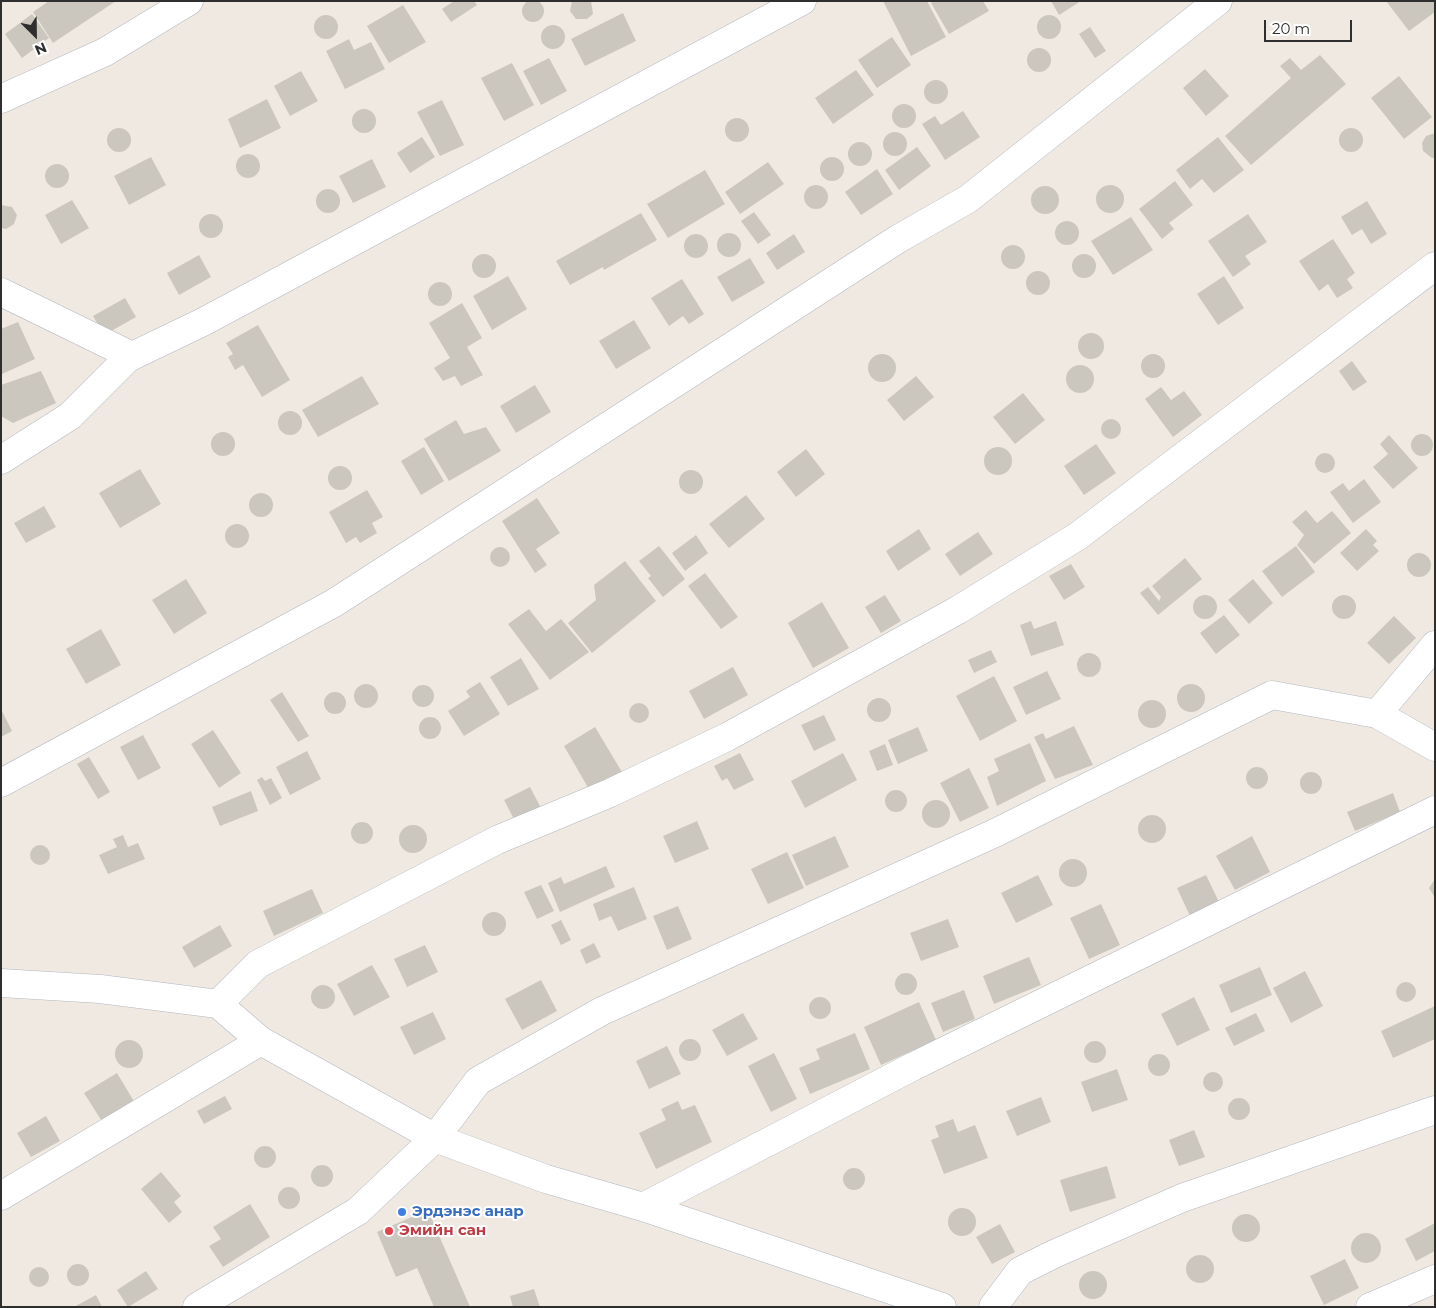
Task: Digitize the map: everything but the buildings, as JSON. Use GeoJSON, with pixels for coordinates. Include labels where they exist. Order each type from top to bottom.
{"type":"FeatureCollection","features":[{"type":"Feature","properties":{"kind":"street"},"geometry":{"type":"LineString","coordinates":[[1,99],[105,52],[189,1]]}},
{"type":"Feature","properties":{"kind":"street"},"geometry":{"type":"LineString","coordinates":[[1,460],[70,416],[132,356],[203,322],[802,1]]}},
{"type":"Feature","properties":{"kind":"street"},"geometry":{"type":"LineString","coordinates":[[1,783],[334,603],[898,239],[968,199],[1218,1]]}},
{"type":"Feature","properties":{"kind":"street"},"geometry":{"type":"LineString","coordinates":[[218,1004],[258,964],[497,840],[610,792],[727,737],[958,610],[1078,536],[1435,266]]}},
{"type":"Feature","properties":{"kind":"street"},"geometry":{"type":"LineString","coordinates":[[1,292],[132,356]]}},
{"type":"Feature","properties":{"kind":"street"},"geometry":{"type":"LineString","coordinates":[[1377,714],[1435,645]]}},
{"type":"Feature","properties":{"kind":"street"},"geometry":{"type":"LineString","coordinates":[[197,1307],[358,1211],[435,1138],[478,1080],[602,1011],[994,833],[1272,696],[1377,714],[1435,748]]}},
{"type":"Feature","properties":{"kind":"street"},"geometry":{"type":"LineString","coordinates":[[643,1207],[914,1066],[1435,810]]}},
{"type":"Feature","properties":{"kind":"street"},"geometry":{"type":"LineString","coordinates":[[1,983],[100,989],[218,1004],[260,1040],[435,1138],[546,1180],[643,1207],[942,1307]]}},
{"type":"Feature","properties":{"kind":"street"},"geometry":{"type":"LineString","coordinates":[[1,1196],[260,1040]]}},
{"type":"Feature","properties":{"kind":"street"},"geometry":{"type":"LineString","coordinates":[[993,1307],[1020,1271],[1054,1254],[1182,1198],[1435,1110]]}},
{"type":"Feature","properties":{"kind":"street"},"geometry":{"type":"LineString","coordinates":[[1370,1307],[1435,1279]]}},
{"type":"Feature","properties":{"kind":"place","name":"Эрдэнэс анар"},"geometry":{"type":"Point","coordinates":[402,1212]}},
{"type":"Feature","properties":{"kind":"place","name":"Эмийн сан"},"geometry":{"type":"Point","coordinates":[389,1231]}}]}
